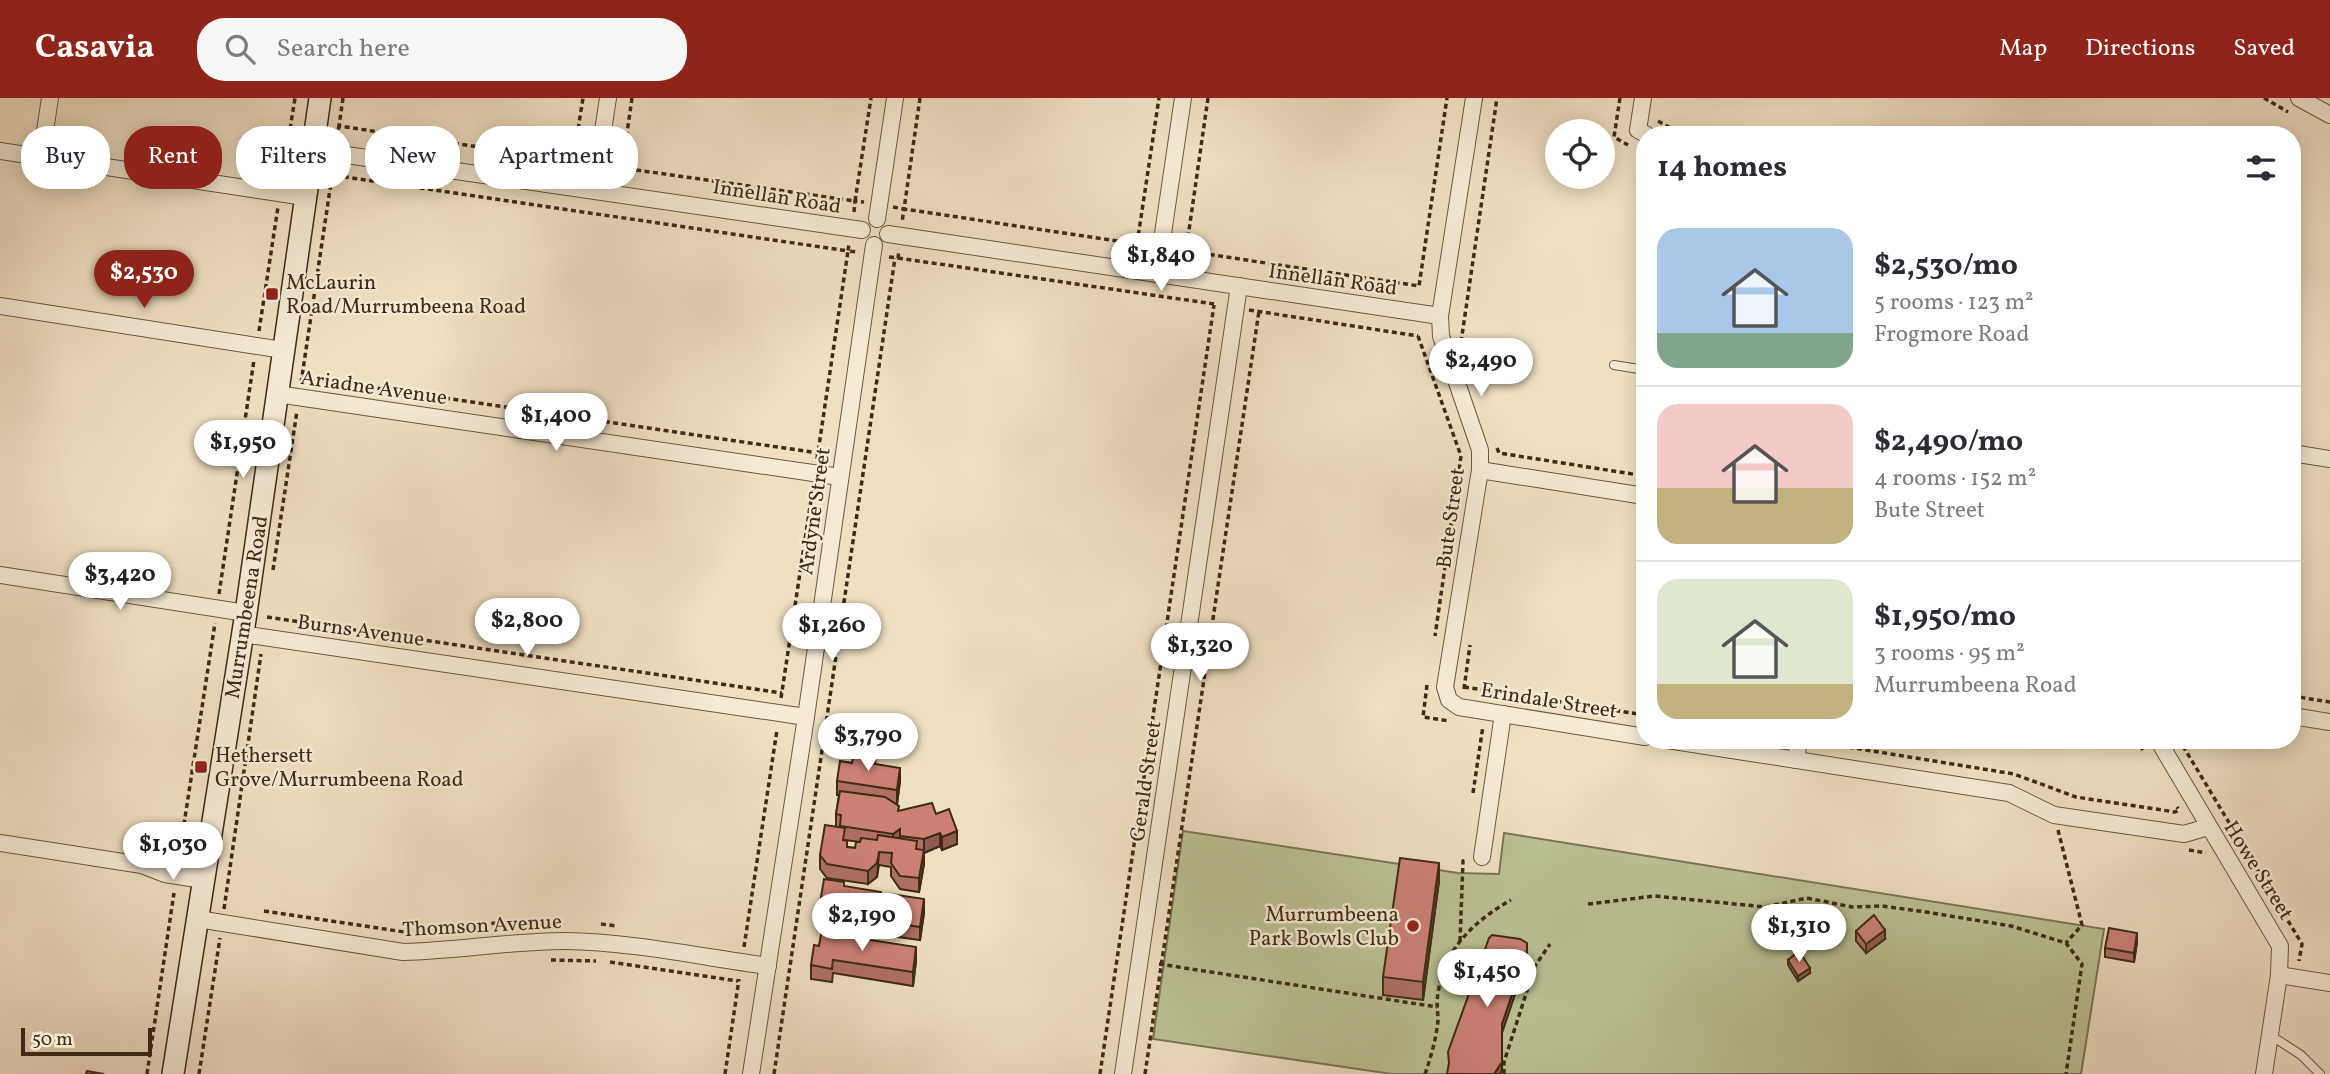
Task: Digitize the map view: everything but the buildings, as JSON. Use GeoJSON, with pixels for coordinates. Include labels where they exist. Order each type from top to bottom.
{"type":"FeatureCollection","features":[{"type":"Feature","properties":{"kind":"main road","name":"Murrumbeena Road"},"geometry":{"type":"LineString","coordinates":[[316,126],[320,98]]}},
{"type":"Feature","properties":{"kind":"main road","name":"Murrumbeena Road"},"geometry":{"type":"LineString","coordinates":[[173,1074],[204,874],[251,621],[277,394],[306,189]]}},
{"type":"Feature","properties":{"kind":"street"},"geometry":{"type":"LineString","coordinates":[[46,126],[50,98]]}},
{"type":"Feature","properties":{"kind":"street"},"geometry":{"type":"LineString","coordinates":[[594,190],[608,98]]}},
{"type":"Feature","properties":{"kind":"street"},"geometry":{"type":"LineString","coordinates":[[877,219],[895,98]]}},
{"type":"Feature","properties":{"kind":"street"},"geometry":{"type":"LineString","coordinates":[[1157,274],[1183,98]]}},
{"type":"Feature","properties":{"kind":"street","name":"Bute Street"},"geometry":{"type":"LineString","coordinates":[[1449,700],[1445,687],[1480,470],[1479,450],[1441,336],[1440,316],[1474,98]]}},
{"type":"Feature","properties":{"kind":"street"},"geometry":{"type":"LineString","coordinates":[[1640,126],[1643,98]]}},
{"type":"Feature","properties":{"kind":"street"},"geometry":{"type":"LineString","coordinates":[[2299,98],[2330,115]]}},
{"type":"Feature","properties":{"kind":"street"},"geometry":{"type":"LineString","coordinates":[[0,151],[21,154]]}},
{"type":"Feature","properties":{"kind":"street","name":"Innellan Road"},"geometry":{"type":"LineString","coordinates":[[351,155],[857,230]]}},
{"type":"Feature","properties":{"kind":"street"},"geometry":{"type":"LineString","coordinates":[[110,167],[305,197]]}},
{"type":"Feature","properties":{"kind":"street"},"geometry":{"type":"LineString","coordinates":[[877,219],[885,223],[888,234],[882,243],[874,245],[866,242],[857,230],[869,220],[877,219]]}},
{"type":"Feature","properties":{"kind":"street","name":"Innellan Road"},"geometry":{"type":"LineString","coordinates":[[888,234],[1440,316]]}},
{"type":"Feature","properties":{"kind":"street","name":"Ardyne Street"},"geometry":{"type":"LineString","coordinates":[[751,1074],[874,245]]}},
{"type":"Feature","properties":{"kind":"street","name":"Gerald Street"},"geometry":{"type":"LineString","coordinates":[[1123,1074],[1239,286]]}},
{"type":"Feature","properties":{"kind":"street"},"geometry":{"type":"LineString","coordinates":[[0,306],[283,350]]}},
{"type":"Feature","properties":{"kind":"street","name":"Ariadne Avenue"},"geometry":{"type":"LineString","coordinates":[[277,394],[839,477]]}},
{"type":"Feature","properties":{"kind":"street"},"geometry":{"type":"LineString","coordinates":[[2301,454],[2330,459]]}},
{"type":"Feature","properties":{"kind":"street"},"geometry":{"type":"LineString","coordinates":[[1480,470],[1636,495]]}},
{"type":"Feature","properties":{"kind":"street","name":"Burns Avenue"},"geometry":{"type":"LineString","coordinates":[[0,575],[217,609],[251,621],[806,717]]}},
{"type":"Feature","properties":{"kind":"street","name":"Erindale Street"},"geometry":{"type":"LineString","coordinates":[[1449,700],[1459,707],[1502,722],[1636,736]]}},
{"type":"Feature","properties":{"kind":"street"},"geometry":{"type":"LineString","coordinates":[[2301,717],[2330,722]]}},
{"type":"Feature","properties":{"kind":"street"},"geometry":{"type":"LineString","coordinates":[[1482,857],[1502,722]]}},
{"type":"Feature","properties":{"kind":"street"},"geometry":{"type":"LineString","coordinates":[[1722,749],[2009,793],[2054,825],[2184,834],[2208,827]]}},
{"type":"Feature","properties":{"kind":"street"},"geometry":{"type":"LineString","coordinates":[[1796,761],[1798,749]]}},
{"type":"Feature","properties":{"kind":"street","name":"Howe Street"},"geometry":{"type":"LineString","coordinates":[[2163,749],[2282,951],[2264,1074]]}},
{"type":"Feature","properties":{"kind":"street"},"geometry":{"type":"LineString","coordinates":[[0,843],[142,865],[166,862],[204,874]]}},
{"type":"Feature","properties":{"kind":"street","name":"Thomson Avenue"},"geometry":{"type":"LineString","coordinates":[[198,919],[403,952],[434,952],[516,942],[605,943],[768,966]]}},
{"type":"Feature","properties":{"kind":"street"},"geometry":{"type":"LineString","coordinates":[[2279,975],[2330,983]]}},
{"type":"Feature","properties":{"kind":"lane"},"geometry":{"type":"LineString","coordinates":[[1614,365],[1636,369]]}},
{"type":"Feature","properties":{"kind":"lane"},"geometry":{"type":"LineString","coordinates":[[2270,1035],[2301,1055],[2320,1074]]}},
{"type":"Feature","properties":{"kind":"path"},"geometry":{"type":"LineString","coordinates":[[179,859],[295,98]]}},
{"type":"Feature","properties":{"kind":"path"},"geometry":{"type":"LineString","coordinates":[[339,126],[343,98]]}},
{"type":"Feature","properties":{"kind":"path"},"geometry":{"type":"LineString","coordinates":[[351,128],[573,160],[583,98]]}},
{"type":"Feature","properties":{"kind":"path"},"geometry":{"type":"LineString","coordinates":[[632,98],[622,167],[855,201]]}},
{"type":"Feature","properties":{"kind":"path"},"geometry":{"type":"LineString","coordinates":[[724,1074],[848,251],[857,230],[855,201],[871,98]]}},
{"type":"Feature","properties":{"kind":"path"},"geometry":{"type":"LineString","coordinates":[[920,98],[904,209],[1137,244],[1158,98]]}},
{"type":"Feature","properties":{"kind":"path"},"geometry":{"type":"LineString","coordinates":[[1208,98],[1186,251],[1419,286],[1447,98]]}},
{"type":"Feature","properties":{"kind":"path"},"geometry":{"type":"LineString","coordinates":[[1461,343],[1497,98]]}},
{"type":"Feature","properties":{"kind":"path"},"geometry":{"type":"LineString","coordinates":[[1652,118],[1667,126]]}},
{"type":"Feature","properties":{"kind":"path"},"geometry":{"type":"LineString","coordinates":[[351,179],[848,251]]}},
{"type":"Feature","properties":{"kind":"path"},"geometry":{"type":"LineString","coordinates":[[774,1074],[896,258],[1418,336]]}},
{"type":"Feature","properties":{"kind":"path"},"geometry":{"type":"LineString","coordinates":[[1100,1074],[1214,304]]}},
{"type":"Feature","properties":{"kind":"path"},"geometry":{"type":"LineString","coordinates":[[1145,1074],[1259,311]]}},
{"type":"Feature","properties":{"kind":"path"},"geometry":{"type":"LineString","coordinates":[[1416,312],[1418,336],[1461,456],[1433,648]]}},
{"type":"Feature","properties":{"kind":"path"},"geometry":{"type":"LineString","coordinates":[[302,377],[818,453]]}},
{"type":"Feature","properties":{"kind":"path"},"geometry":{"type":"LineString","coordinates":[[1495,440],[1499,453],[1636,476]]}},
{"type":"Feature","properties":{"kind":"path"},"geometry":{"type":"LineString","coordinates":[[251,621],[782,693]]}},
{"type":"Feature","properties":{"kind":"path"},"geometry":{"type":"LineString","coordinates":[[1429,675],[1423,716],[1459,722]]}},
{"type":"Feature","properties":{"kind":"path"},"geometry":{"type":"LineString","coordinates":[[1464,687],[1636,714]]}},
{"type":"Feature","properties":{"kind":"path"},"geometry":{"type":"LineString","coordinates":[[2301,697],[2330,702]]}},
{"type":"Feature","properties":{"kind":"path"},"geometry":{"type":"LineString","coordinates":[[1471,724],[1502,722]]}},
{"type":"Feature","properties":{"kind":"path"},"geometry":{"type":"LineString","coordinates":[[1860,749],[2014,774],[2076,797],[2175,812],[2179,810],[2172,799]]}},
{"type":"Feature","properties":{"kind":"path"},"geometry":{"type":"LineString","coordinates":[[2054,825],[2071,832]]}},
{"type":"Feature","properties":{"kind":"path"},"geometry":{"type":"LineString","coordinates":[[2054,825],[2082,925],[2066,943]]}},
{"type":"Feature","properties":{"kind":"path"},"geometry":{"type":"LineString","coordinates":[[2192,831],[2212,864]]}},
{"type":"Feature","properties":{"kind":"path"},"geometry":{"type":"LineString","coordinates":[[2179,849],[2206,853]]}},
{"type":"Feature","properties":{"kind":"path"},"geometry":{"type":"LineString","coordinates":[[1461,941],[1463,861],[1482,857]]}},
{"type":"Feature","properties":{"kind":"path"},"geometry":{"type":"LineString","coordinates":[[147,1074],[175,890]]}},
{"type":"Feature","properties":{"kind":"path"},"geometry":{"type":"LineString","coordinates":[[1588,904],[1654,896],[1765,906],[1807,898],[1852,907],[1882,906],[2011,926],[2066,943],[2082,964],[2066,1074]]}},
{"type":"Feature","properties":{"kind":"path"},"geometry":{"type":"LineString","coordinates":[[1425,1074],[1438,1021],[1437,996],[1442,972],[1474,924],[1511,900]]}},
{"type":"Feature","properties":{"kind":"path"},"geometry":{"type":"LineString","coordinates":[[251,909],[411,933],[504,922],[557,923]]}},
{"type":"Feature","properties":{"kind":"path"},"geometry":{"type":"LineString","coordinates":[[597,924],[623,927]]}},
{"type":"Feature","properties":{"kind":"path"},"geometry":{"type":"LineString","coordinates":[[1504,1074],[1504,1062],[1535,966],[1550,944]]}},
{"type":"Feature","properties":{"kind":"path"},"geometry":{"type":"LineString","coordinates":[[1140,962],[1437,1007]]}},
{"type":"Feature","properties":{"kind":"green space"},"geometry":{"type":"Polygon","coordinates":[[[1183,831],[1458,873],[1499,874],[1504,833],[2104,929],[2081,1074],[1392,1074],[1153,1039],[1183,831]]]}},
{"type":"Feature","properties":{"kind":"place","name":"McLaurin Road/Murrumbeena Road"},"geometry":{"type":"Point","coordinates":[272,294]}},
{"type":"Feature","properties":{"kind":"place","name":"Hethersett Grove/Murrumbeena Road"},"geometry":{"type":"Point","coordinates":[201,767]}},
{"type":"Feature","properties":{"kind":"place","name":"Murrumbeena Park Bowls Club"},"geometry":{"type":"Point","coordinates":[1413,926]}}]}
